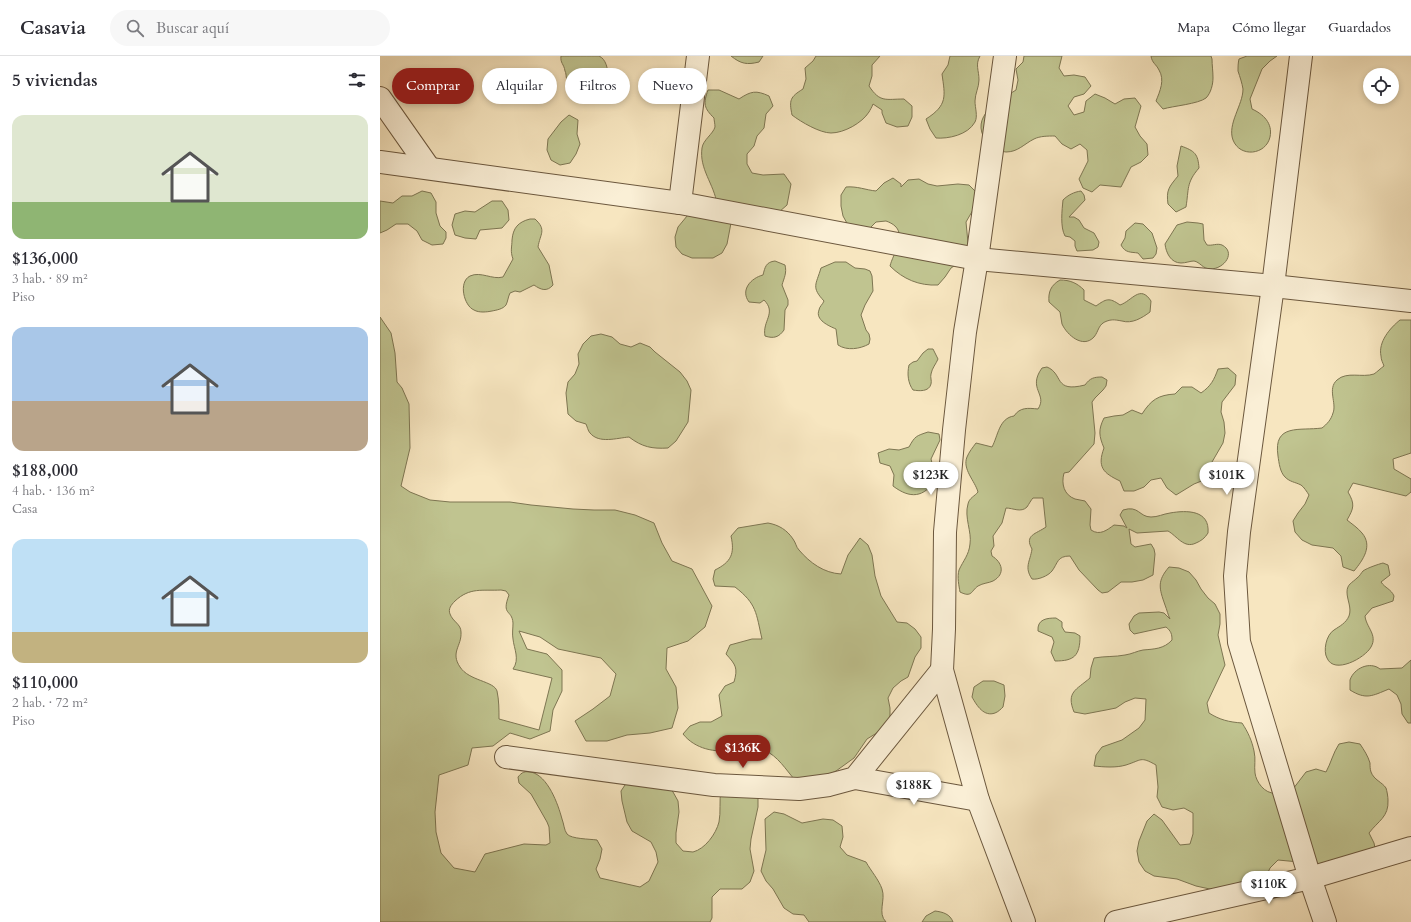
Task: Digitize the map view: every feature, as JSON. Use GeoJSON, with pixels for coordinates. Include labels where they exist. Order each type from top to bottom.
{"type":"FeatureCollection","features":[{"type":"Feature","properties":{"kind":"street"},"geometry":{"type":"LineString","coordinates":[[680,203],[698,56]]}},
{"type":"Feature","properties":{"kind":"street"},"geometry":{"type":"LineString","coordinates":[[1005,56],[977,259],[965,332],[954,430],[945,532],[942,670],[978,800],[1024,922]]}},
{"type":"Feature","properties":{"kind":"street"},"geometry":{"type":"LineString","coordinates":[[1301,56],[1273,286],[1239,532],[1235,576],[1241,650],[1310,878],[1325,922]]}},
{"type":"Feature","properties":{"kind":"street"},"geometry":{"type":"LineString","coordinates":[[380,98],[429,168]]}},
{"type":"Feature","properties":{"kind":"street"},"geometry":{"type":"LineString","coordinates":[[380,162],[680,203],[977,259],[1273,286],[1411,301]]}},
{"type":"Feature","properties":{"kind":"street"},"geometry":{"type":"LineString","coordinates":[[855,778],[942,670]]}},
{"type":"Feature","properties":{"kind":"street"},"geometry":{"type":"LineString","coordinates":[[506,757],[714,785],[799,789],[829,785],[855,778],[978,800]]}},
{"type":"Feature","properties":{"kind":"street"},"geometry":{"type":"LineString","coordinates":[[1116,922],[1310,878],[1411,848]]}},
{"type":"Feature","properties":{"kind":"green space"},"geometry":{"type":"Polygon","coordinates":[[[561,56],[599,56],[605,62],[607,68],[565,68],[565,73],[561,56]]]}},
{"type":"Feature","properties":{"kind":"green space"},"geometry":{"type":"Polygon","coordinates":[[[731,56],[763,56],[759,62],[748,64],[738,61],[731,56]]]}},
{"type":"Feature","properties":{"kind":"green space"},"geometry":{"type":"Polygon","coordinates":[[[816,56],[880,56],[872,65],[872,76],[869,86],[880,98],[904,99],[912,106],[912,117],[908,126],[897,127],[886,123],[882,110],[873,104],[869,112],[862,120],[847,129],[836,133],[827,133],[816,129],[805,124],[792,115],[792,99],[795,94],[803,89],[806,79],[805,68],[816,56]]]}},
{"type":"Feature","properties":{"kind":"green space"},"geometry":{"type":"Polygon","coordinates":[[[950,56],[980,56],[977,65],[979,83],[975,101],[976,120],[968,130],[963,133],[952,137],[936,138],[926,119],[942,104],[944,88],[942,74],[948,65],[950,56]]]}},
{"type":"Feature","properties":{"kind":"green space"},"geometry":{"type":"Polygon","coordinates":[[[1024,56],[1062,56],[1059,68],[1064,76],[1074,75],[1085,77],[1091,86],[1084,94],[1074,97],[1068,106],[1074,115],[1084,112],[1086,101],[1095,94],[1115,104],[1124,99],[1135,98],[1141,106],[1135,127],[1147,144],[1148,155],[1141,162],[1131,167],[1121,187],[1100,185],[1092,192],[1083,188],[1079,179],[1088,161],[1087,150],[1080,144],[1071,149],[1062,144],[1055,136],[1044,136],[1034,139],[1014,151],[1006,152],[995,149],[986,141],[982,132],[981,124],[984,117],[988,110],[995,104],[1016,90],[1018,80],[1016,69],[1023,62],[1024,56]]]}},
{"type":"Feature","properties":{"kind":"green space"},"geometry":{"type":"Polygon","coordinates":[[[1151,56],[1211,56],[1213,80],[1208,96],[1197,102],[1163,109],[1156,101],[1162,78],[1151,56]]]}},
{"type":"Feature","properties":{"kind":"green space"},"geometry":{"type":"Polygon","coordinates":[[[1247,56],[1277,56],[1262,69],[1250,99],[1252,109],[1263,116],[1269,123],[1271,132],[1268,143],[1264,148],[1253,152],[1241,150],[1236,146],[1232,134],[1232,128],[1241,101],[1243,89],[1238,71],[1239,59],[1247,56]]]}},
{"type":"Feature","properties":{"kind":"green space"},"geometry":{"type":"Polygon","coordinates":[[[708,90],[719,90],[739,99],[754,92],[769,96],[773,106],[766,114],[764,128],[757,136],[754,146],[747,154],[747,164],[752,173],[763,175],[784,174],[791,184],[787,205],[779,212],[731,223],[727,244],[722,253],[713,258],[692,258],[682,254],[676,247],[675,237],[678,227],[692,210],[717,204],[705,170],[702,156],[703,145],[715,127],[714,118],[705,106],[705,104],[707,104],[708,90]]]}},
{"type":"Feature","properties":{"kind":"green space"},"geometry":{"type":"Polygon","coordinates":[[[569,115],[578,120],[577,134],[580,144],[570,163],[560,165],[551,160],[547,150],[548,139],[561,122],[569,115]]]}},
{"type":"Feature","properties":{"kind":"green space"},"geometry":{"type":"Polygon","coordinates":[[[1181,146],[1193,151],[1197,156],[1199,168],[1190,182],[1186,207],[1176,212],[1168,204],[1167,195],[1170,186],[1178,176],[1177,166],[1181,146]]]}},
{"type":"Feature","properties":{"kind":"green space"},"geometry":{"type":"Polygon","coordinates":[[[893,178],[901,184],[901,187],[908,180],[919,179],[928,184],[937,186],[958,184],[969,185],[976,192],[977,203],[966,222],[968,243],[966,253],[960,262],[951,268],[938,285],[912,281],[900,275],[890,266],[899,240],[898,230],[895,226],[886,221],[876,222],[868,230],[848,225],[843,216],[841,195],[846,187],[876,191],[884,183],[893,178]]]}},
{"type":"Feature","properties":{"kind":"green space"},"geometry":{"type":"Polygon","coordinates":[[[422,191],[431,193],[436,202],[436,213],[440,226],[446,232],[446,238],[443,244],[432,245],[422,240],[417,231],[408,224],[396,224],[380,233],[380,201],[393,203],[402,196],[412,196],[422,191]]]}},
{"type":"Feature","properties":{"kind":"green space"},"geometry":{"type":"Polygon","coordinates":[[[1081,191],[1085,200],[1069,217],[1074,217],[1079,220],[1084,228],[1094,233],[1099,242],[1098,247],[1093,250],[1077,251],[1075,241],[1070,237],[1065,236],[1062,228],[1063,200],[1071,194],[1081,191]]]}},
{"type":"Feature","properties":{"kind":"green space"},"geometry":{"type":"Polygon","coordinates":[[[492,201],[502,201],[508,210],[509,220],[502,228],[480,230],[476,239],[455,235],[452,225],[455,214],[465,211],[475,212],[492,201]]]}},
{"type":"Feature","properties":{"kind":"green space"},"geometry":{"type":"Polygon","coordinates":[[[535,219],[541,226],[542,232],[538,247],[549,265],[553,285],[544,290],[534,285],[520,292],[515,291],[510,293],[506,305],[500,309],[478,312],[470,308],[465,299],[463,288],[466,279],[470,276],[478,274],[499,278],[503,277],[513,259],[511,249],[515,229],[522,222],[535,219]]]}},
{"type":"Feature","properties":{"kind":"green space"},"geometry":{"type":"Polygon","coordinates":[[[1187,222],[1203,224],[1204,240],[1207,245],[1220,244],[1226,248],[1228,256],[1224,263],[1210,269],[1205,268],[1194,261],[1177,263],[1172,259],[1168,254],[1165,244],[1177,225],[1187,222]]]}},
{"type":"Feature","properties":{"kind":"green space"},"geometry":{"type":"Polygon","coordinates":[[[1135,223],[1143,224],[1152,233],[1157,248],[1156,254],[1153,258],[1143,259],[1138,253],[1126,251],[1121,245],[1125,238],[1126,231],[1135,223]]]}},
{"type":"Feature","properties":{"kind":"green space"},"geometry":{"type":"Polygon","coordinates":[[[775,261],[785,265],[786,268],[782,285],[788,300],[788,305],[785,310],[784,330],[778,336],[771,337],[765,336],[765,326],[769,313],[768,305],[764,300],[760,303],[749,302],[746,289],[754,279],[763,275],[766,265],[775,261]]]}},
{"type":"Feature","properties":{"kind":"green space"},"geometry":{"type":"Polygon","coordinates":[[[835,262],[846,262],[855,268],[865,269],[870,271],[872,276],[873,291],[861,315],[870,339],[869,344],[862,347],[849,349],[838,345],[836,329],[823,322],[818,314],[824,301],[817,292],[816,282],[821,268],[835,262]]]}},
{"type":"Feature","properties":{"kind":"green space"},"geometry":{"type":"Polygon","coordinates":[[[1060,280],[1070,281],[1079,285],[1084,290],[1084,300],[1096,306],[1108,300],[1120,305],[1136,295],[1143,294],[1151,301],[1150,312],[1129,322],[1113,320],[1104,322],[1094,337],[1085,342],[1080,341],[1071,336],[1064,328],[1060,312],[1049,302],[1051,289],[1054,284],[1060,280]]]}},
{"type":"Feature","properties":{"kind":"green space"},"geometry":{"type":"Polygon","coordinates":[[[380,317],[391,333],[395,353],[397,382],[402,388],[409,404],[410,448],[401,486],[410,492],[430,500],[450,502],[510,502],[573,509],[615,510],[635,515],[654,523],[662,543],[672,561],[692,569],[712,606],[705,627],[688,641],[667,648],[666,669],[676,687],[678,708],[672,728],[650,733],[627,735],[607,741],[586,741],[575,721],[610,696],[616,674],[601,658],[558,649],[540,637],[519,631],[527,649],[547,654],[562,670],[562,691],[553,710],[550,731],[530,739],[510,733],[493,746],[472,748],[468,765],[439,775],[435,812],[436,832],[441,853],[454,868],[475,872],[485,854],[524,844],[546,845],[550,843],[549,827],[547,822],[531,794],[519,783],[518,777],[525,772],[531,772],[537,775],[547,785],[558,806],[565,829],[569,836],[597,840],[602,849],[596,869],[600,878],[640,887],[649,881],[658,862],[656,852],[651,842],[632,831],[627,822],[621,791],[627,782],[666,785],[673,792],[678,801],[679,812],[676,843],[683,851],[693,852],[702,848],[713,836],[719,822],[721,790],[758,797],[758,807],[751,839],[750,849],[754,871],[750,882],[742,889],[720,889],[712,897],[712,918],[710,922],[380,922],[380,317]],[[482,590],[471,592],[452,604],[449,612],[461,629],[461,637],[456,653],[457,662],[464,672],[495,688],[498,698],[499,719],[539,730],[552,678],[513,669],[516,662],[516,654],[513,637],[513,623],[511,616],[506,609],[509,595],[506,591],[482,590]]]}},
{"type":"Feature","properties":{"kind":"green space"},"geometry":{"type":"Polygon","coordinates":[[[1400,320],[1411,320],[1411,453],[1393,459],[1394,469],[1411,479],[1411,492],[1406,496],[1353,483],[1348,492],[1353,506],[1347,520],[1362,533],[1367,543],[1366,553],[1354,571],[1343,567],[1341,556],[1333,548],[1312,545],[1302,540],[1295,532],[1293,521],[1305,504],[1309,495],[1301,485],[1289,480],[1283,475],[1279,464],[1278,445],[1280,438],[1284,433],[1297,429],[1322,428],[1327,423],[1331,418],[1334,409],[1332,392],[1334,384],[1341,377],[1374,374],[1384,366],[1381,357],[1381,346],[1389,331],[1400,320]]]}},
{"type":"Feature","properties":{"kind":"green space"},"geometry":{"type":"Polygon","coordinates":[[[601,334],[612,337],[620,344],[631,347],[640,343],[650,347],[680,372],[687,381],[691,390],[688,422],[676,441],[668,448],[647,447],[629,437],[608,440],[598,438],[590,433],[586,424],[576,421],[568,414],[566,393],[568,382],[575,374],[579,364],[578,354],[583,344],[591,336],[601,334]]]}},
{"type":"Feature","properties":{"kind":"green space"},"geometry":{"type":"Polygon","coordinates":[[[928,349],[933,349],[938,359],[931,375],[930,387],[921,391],[913,390],[908,378],[909,365],[917,361],[928,349]]]}},
{"type":"Feature","properties":{"kind":"green space"},"geometry":{"type":"Polygon","coordinates":[[[1047,367],[1056,374],[1063,385],[1068,387],[1085,385],[1090,379],[1097,377],[1102,377],[1107,380],[1106,386],[1092,402],[1095,433],[1094,444],[1069,472],[1064,473],[1063,477],[1064,489],[1068,495],[1075,499],[1085,501],[1091,509],[1091,530],[1094,532],[1100,532],[1114,525],[1124,526],[1127,528],[1120,515],[1123,510],[1132,509],[1151,517],[1177,512],[1196,513],[1205,520],[1208,525],[1208,533],[1200,541],[1188,544],[1184,543],[1168,531],[1137,533],[1129,529],[1131,544],[1135,547],[1151,544],[1154,549],[1153,575],[1143,580],[1121,582],[1108,592],[1102,593],[1098,590],[1079,570],[1070,556],[1063,557],[1058,560],[1052,571],[1048,574],[1040,578],[1032,579],[1028,571],[1028,564],[1032,549],[1029,541],[1032,535],[1046,527],[1043,498],[1033,498],[1025,509],[1020,510],[1006,508],[1002,523],[993,536],[994,546],[991,551],[992,556],[1000,565],[1000,575],[993,581],[978,586],[971,593],[964,594],[960,592],[958,576],[970,544],[967,509],[970,500],[978,492],[967,470],[967,457],[976,443],[992,447],[1002,424],[1009,417],[1014,416],[1019,411],[1028,408],[1038,409],[1041,399],[1036,381],[1042,368],[1047,367]]]}},
{"type":"Feature","properties":{"kind":"green space"},"geometry":{"type":"Polygon","coordinates":[[[1228,368],[1236,375],[1235,385],[1222,402],[1221,412],[1225,433],[1223,443],[1212,462],[1211,472],[1204,480],[1176,495],[1167,488],[1161,478],[1151,480],[1144,487],[1134,491],[1124,491],[1120,481],[1109,475],[1103,469],[1101,460],[1104,448],[1100,436],[1100,430],[1104,418],[1123,415],[1132,410],[1142,414],[1156,399],[1175,394],[1182,387],[1192,387],[1201,393],[1212,382],[1218,369],[1228,368]]]}},
{"type":"Feature","properties":{"kind":"green space"},"geometry":{"type":"Polygon","coordinates":[[[928,432],[939,434],[940,440],[931,459],[936,479],[927,490],[922,493],[911,495],[893,486],[894,475],[890,466],[880,463],[878,453],[889,449],[899,450],[909,447],[916,437],[928,432]]]}},
{"type":"Feature","properties":{"kind":"green space"},"geometry":{"type":"Polygon","coordinates":[[[768,523],[776,525],[788,533],[803,555],[813,563],[829,572],[841,574],[848,555],[860,538],[868,545],[872,555],[875,576],[881,596],[897,622],[907,623],[915,629],[921,637],[921,648],[915,657],[908,677],[893,688],[888,698],[890,718],[885,728],[867,739],[854,758],[836,771],[816,781],[795,780],[778,759],[764,750],[753,748],[726,751],[706,749],[693,743],[683,734],[690,726],[700,722],[711,722],[722,716],[719,695],[725,686],[734,682],[736,673],[734,664],[726,654],[730,645],[752,639],[762,639],[752,604],[748,599],[735,587],[715,586],[713,579],[715,570],[725,564],[732,553],[731,536],[738,528],[768,523]]]}},
{"type":"Feature","properties":{"kind":"green space"},"geometry":{"type":"Polygon","coordinates":[[[1383,563],[1388,565],[1390,575],[1381,582],[1394,596],[1393,601],[1372,608],[1365,616],[1373,639],[1371,647],[1363,656],[1349,663],[1336,665],[1331,663],[1327,658],[1325,651],[1326,643],[1331,632],[1345,622],[1349,616],[1350,610],[1347,595],[1348,587],[1363,571],[1383,563]]]}},
{"type":"Feature","properties":{"kind":"green space"},"geometry":{"type":"Polygon","coordinates":[[[1169,567],[1179,568],[1189,572],[1208,598],[1215,604],[1220,614],[1218,635],[1225,665],[1207,703],[1209,713],[1225,720],[1242,723],[1250,737],[1255,757],[1256,776],[1262,787],[1271,793],[1293,789],[1306,772],[1316,769],[1326,772],[1339,744],[1349,742],[1360,744],[1369,760],[1372,775],[1386,788],[1388,800],[1385,815],[1369,833],[1374,843],[1376,853],[1362,868],[1278,860],[1270,868],[1266,877],[1219,891],[1196,886],[1177,879],[1154,876],[1145,871],[1139,862],[1137,851],[1139,841],[1147,821],[1154,814],[1162,820],[1180,845],[1190,844],[1193,834],[1193,813],[1184,808],[1173,810],[1162,807],[1157,797],[1158,787],[1156,765],[1147,760],[1141,760],[1118,767],[1094,766],[1096,755],[1102,747],[1122,740],[1139,728],[1145,720],[1146,699],[1135,698],[1116,708],[1085,714],[1074,712],[1071,700],[1074,692],[1090,678],[1094,658],[1121,656],[1143,650],[1159,648],[1172,640],[1171,633],[1166,627],[1134,634],[1130,630],[1129,624],[1134,616],[1139,613],[1159,612],[1164,613],[1170,619],[1160,589],[1162,576],[1169,567]]]}},
{"type":"Feature","properties":{"kind":"green space"},"geometry":{"type":"Polygon","coordinates":[[[1056,618],[1062,622],[1062,627],[1065,632],[1075,633],[1080,636],[1079,648],[1075,656],[1062,661],[1055,661],[1051,652],[1054,642],[1052,637],[1038,631],[1039,624],[1043,620],[1056,618]]]}},
{"type":"Feature","properties":{"kind":"green space"},"geometry":{"type":"Polygon","coordinates":[[[1411,660],[1411,723],[1408,723],[1402,714],[1401,704],[1397,695],[1389,689],[1369,696],[1360,695],[1350,690],[1350,680],[1352,676],[1363,667],[1372,666],[1380,669],[1402,668],[1411,660]]]}},
{"type":"Feature","properties":{"kind":"green space"},"geometry":{"type":"Polygon","coordinates":[[[983,681],[994,681],[1004,685],[1005,696],[1003,707],[995,713],[991,714],[981,710],[972,697],[974,687],[983,681]]]}},
{"type":"Feature","properties":{"kind":"green space"},"geometry":{"type":"Polygon","coordinates":[[[774,812],[784,814],[802,823],[823,819],[833,820],[842,826],[843,837],[840,847],[847,855],[866,862],[877,879],[883,893],[882,915],[886,922],[809,922],[804,915],[793,914],[784,908],[761,871],[766,850],[765,819],[774,812]]]}},
{"type":"Feature","properties":{"kind":"green space"},"geometry":{"type":"Polygon","coordinates":[[[935,911],[946,914],[953,922],[922,922],[926,916],[935,911]]]}}]}
